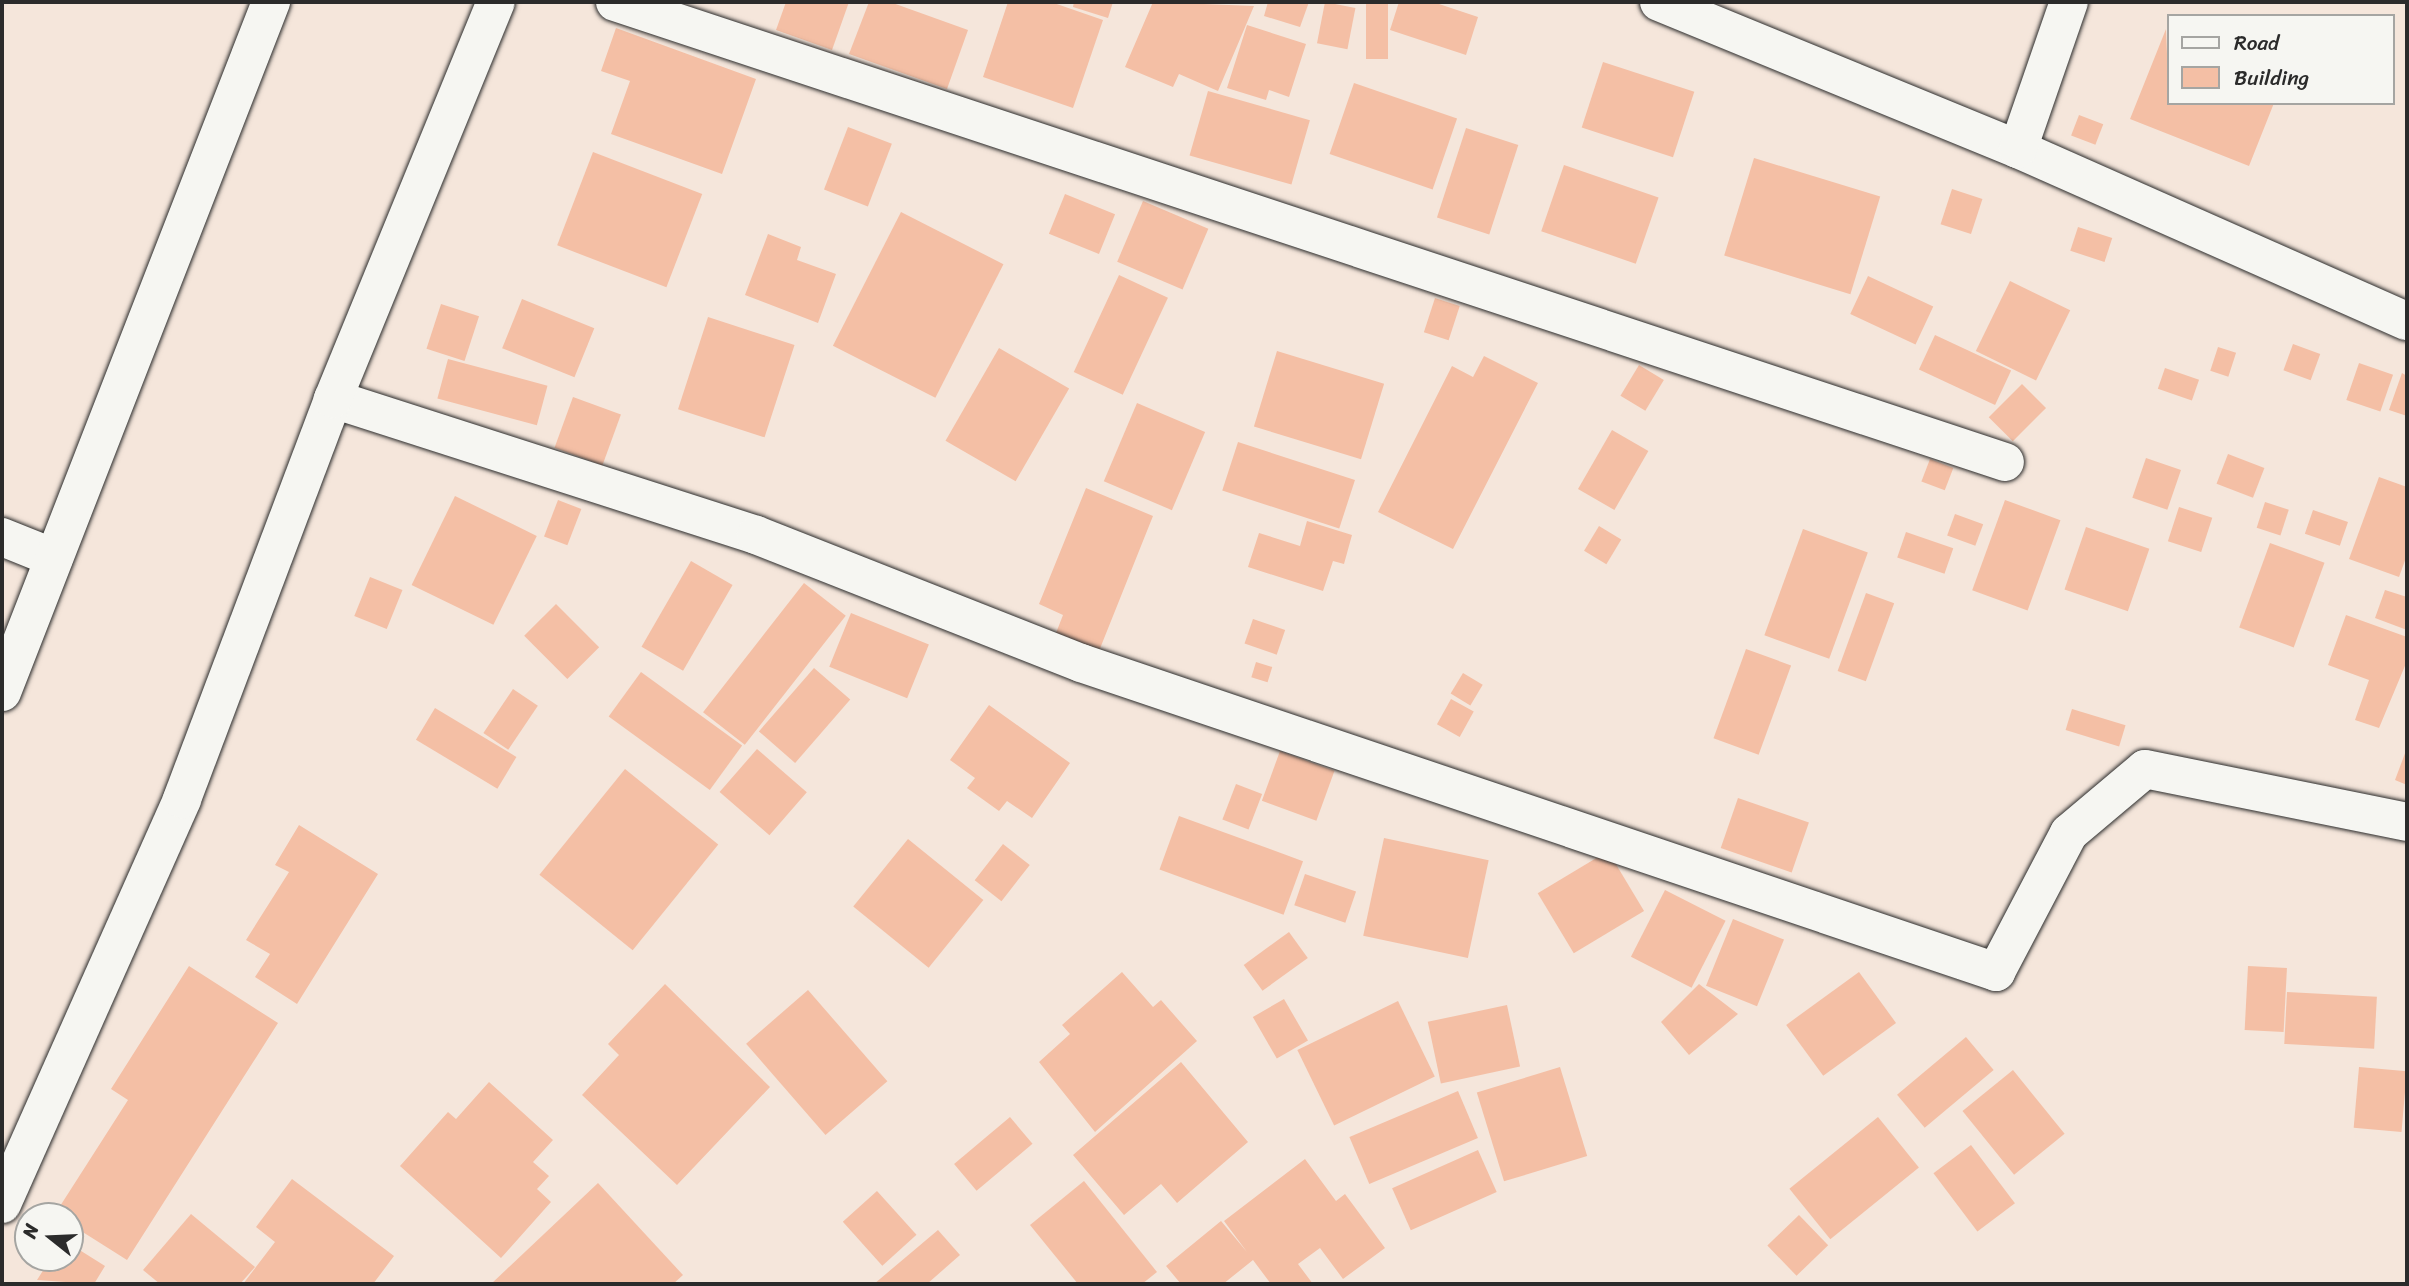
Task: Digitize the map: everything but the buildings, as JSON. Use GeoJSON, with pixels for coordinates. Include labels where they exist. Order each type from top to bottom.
{"type":"FeatureCollection","features":[{"type":"Feature","properties":{"kind":"street"},"geometry":{"type":"LineString","coordinates":[[2,692],[271,2]]}},
{"type":"Feature","properties":{"kind":"street"},"geometry":{"type":"LineString","coordinates":[[2,1204],[182,799],[333,398],[496,2]]}},
{"type":"Feature","properties":{"kind":"street"},"geometry":{"type":"LineString","coordinates":[[615,2],[2005,462]]}},
{"type":"Feature","properties":{"kind":"street"},"geometry":{"type":"LineString","coordinates":[[1659,2],[2018,149],[2407,321]]}},
{"type":"Feature","properties":{"kind":"street"},"geometry":{"type":"LineString","coordinates":[[2018,149],[2069,2]]}},
{"type":"Feature","properties":{"kind":"street"},"geometry":{"type":"LineString","coordinates":[[333,398],[756,535],[1081,663],[1996,972],[2069,833],[2145,769],[2407,822]]}},
{"type":"Feature","properties":{"kind":"street"},"geometry":{"type":"LineString","coordinates":[[2,537],[54,558]]}}]}
